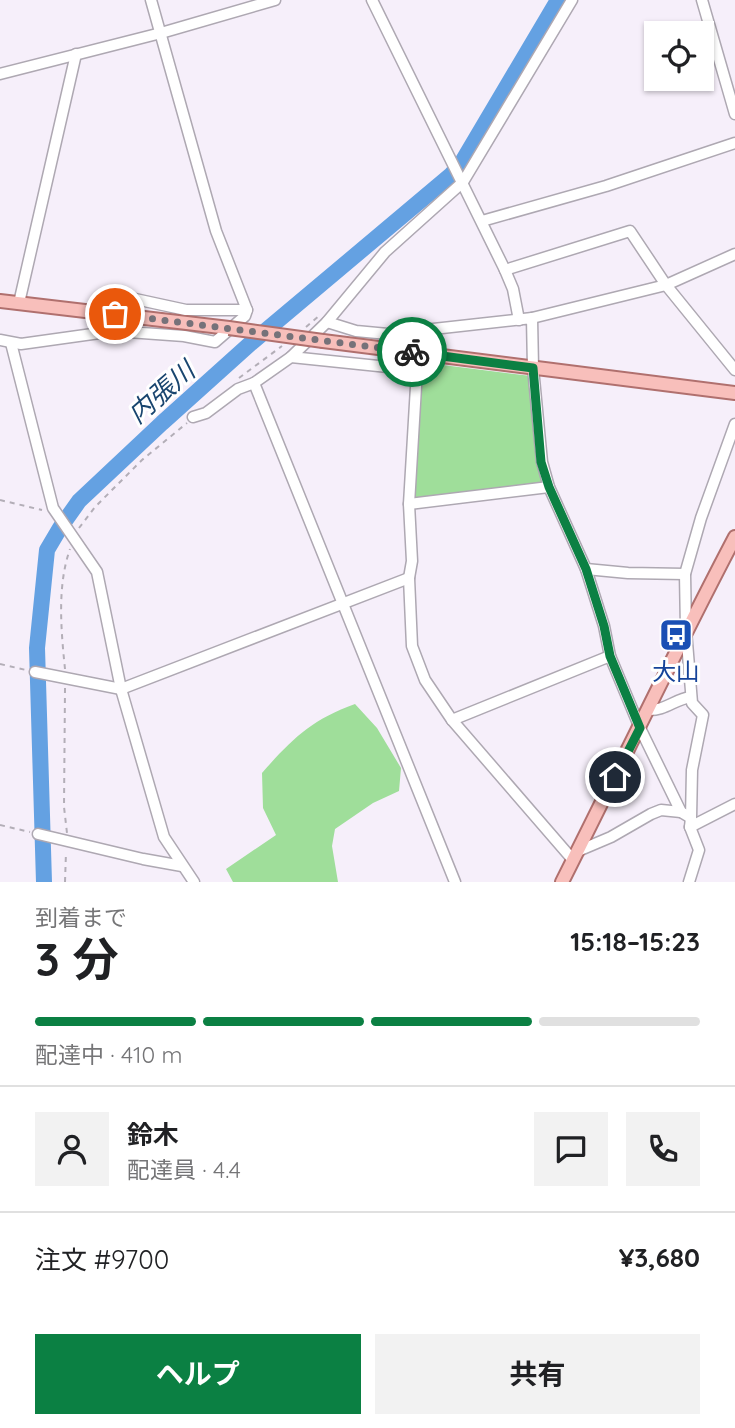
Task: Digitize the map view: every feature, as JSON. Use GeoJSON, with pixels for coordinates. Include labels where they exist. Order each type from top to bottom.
{"type":"FeatureCollection","features":[{"type":"Feature","properties":{"kind":"main road"},"geometry":{"type":"LineString","coordinates":[[0,301],[735,393]]}},
{"type":"Feature","properties":{"kind":"main road"},"geometry":{"type":"LineString","coordinates":[[562,882],[686,630],[735,537]]}},
{"type":"Feature","properties":{"kind":"street"},"geometry":{"type":"LineString","coordinates":[[0,340],[21,344],[114,331],[184,336],[215,342],[245,316],[247,310],[216,231],[151,0]]}},
{"type":"Feature","properties":{"kind":"street"},"geometry":{"type":"LineString","coordinates":[[0,74],[161,33],[275,0]]}},
{"type":"Feature","properties":{"kind":"street"},"geometry":{"type":"LineString","coordinates":[[372,0],[505,270],[513,289],[519,320]]}},
{"type":"Feature","properties":{"kind":"street"},"geometry":{"type":"LineString","coordinates":[[193,417],[206,413],[238,389],[254,383],[291,357],[385,252],[463,182],[572,0]]}},
{"type":"Feature","properties":{"kind":"street"},"geometry":{"type":"LineString","coordinates":[[702,0],[735,114]]}},
{"type":"Feature","properties":{"kind":"street"},"geometry":{"type":"LineString","coordinates":[[19,303],[76,54]]}},
{"type":"Feature","properties":{"kind":"street"},"geometry":{"type":"LineString","coordinates":[[482,221],[606,186],[735,143]]}},
{"type":"Feature","properties":{"kind":"street"},"geometry":{"type":"LineString","coordinates":[[505,270],[630,231],[666,285],[735,370]]}},
{"type":"Feature","properties":{"kind":"street"},"geometry":{"type":"LineString","coordinates":[[324,318],[356,331],[388,334],[532,318],[666,285],[735,254]]}},
{"type":"Feature","properties":{"kind":"street"},"geometry":{"type":"LineString","coordinates":[[114,331],[118,300],[126,297],[186,310],[247,310]]}},
{"type":"Feature","properties":{"kind":"street"},"geometry":{"type":"LineString","coordinates":[[532,318],[533,368],[541,462],[549,487],[586,569],[604,626],[610,656],[640,728],[681,812],[690,823]]}},
{"type":"Feature","properties":{"kind":"street"},"geometry":{"type":"LineString","coordinates":[[415,331],[417,370],[409,505],[412,561],[409,578],[412,646],[425,680],[452,720],[575,856],[651,814],[661,810],[681,812]]}},
{"type":"Feature","properties":{"kind":"street"},"geometry":{"type":"LineString","coordinates":[[11,343],[55,511],[97,572],[121,689],[164,837],[194,882]]}},
{"type":"Feature","properties":{"kind":"street"},"geometry":{"type":"LineString","coordinates":[[291,357],[417,370]]}},
{"type":"Feature","properties":{"kind":"street"},"geometry":{"type":"LineString","coordinates":[[254,383],[455,882]]}},
{"type":"Feature","properties":{"kind":"street"},"geometry":{"type":"LineString","coordinates":[[689,882],[699,850],[690,823],[692,770],[703,715],[692,703],[691,697],[685,574],[701,518],[735,425]]}},
{"type":"Feature","properties":{"kind":"street"},"geometry":{"type":"LineString","coordinates":[[409,505],[549,487]]}},
{"type":"Feature","properties":{"kind":"street"},"geometry":{"type":"LineString","coordinates":[[586,569],[685,574]]}},
{"type":"Feature","properties":{"kind":"street"},"geometry":{"type":"LineString","coordinates":[[35,673],[121,689],[409,578]]}},
{"type":"Feature","properties":{"kind":"street"},"geometry":{"type":"LineString","coordinates":[[452,720],[610,656]]}},
{"type":"Feature","properties":{"kind":"street"},"geometry":{"type":"LineString","coordinates":[[648,710],[657,711],[682,698],[691,697]]}},
{"type":"Feature","properties":{"kind":"street"},"geometry":{"type":"LineString","coordinates":[[690,823],[735,804]]}},
{"type":"Feature","properties":{"kind":"street"},"geometry":{"type":"LineString","coordinates":[[38,834],[182,866]]}},
{"type":"Feature","properties":{"kind":"path"},"geometry":{"type":"LineString","coordinates":[[234,382],[293,337],[324,318]]}},
{"type":"Feature","properties":{"kind":"path"},"geometry":{"type":"LineString","coordinates":[[65,882],[66,680],[62,630],[63,575],[74,537],[81,524],[142,460],[193,417]]}},
{"type":"Feature","properties":{"kind":"path"},"geometry":{"type":"LineString","coordinates":[[0,500],[55,511]]}},
{"type":"Feature","properties":{"kind":"path"},"geometry":{"type":"LineString","coordinates":[[0,664],[35,673]]}},
{"type":"Feature","properties":{"kind":"path"},"geometry":{"type":"LineString","coordinates":[[0,825],[38,834]]}},
{"type":"Feature","properties":{"kind":"green space"},"geometry":{"type":"Polygon","coordinates":[[[427,363],[531,376],[536,462],[543,484],[414,500],[418,368],[427,363]]]}},
{"type":"Feature","properties":{"kind":"green space"},"geometry":{"type":"Polygon","coordinates":[[[355,704],[377,728],[401,768],[399,791],[373,803],[335,829],[332,846],[338,882],[233,882],[226,869],[276,835],[263,808],[262,773],[303,732],[326,717],[355,704]]]}},
{"type":"Feature","properties":{"kind":"waterway","name":"内張川"},"geometry":{"type":"LineString","coordinates":[[44,882],[37,648],[47,550],[79,501],[162,423],[251,343],[451,175],[462,162],[558,0]]}},
{"type":"Feature","properties":{"kind":"way so far"},"geometry":{"type":"LineString","coordinates":[[115,314],[412,352]]}},
{"type":"Feature","properties":{"kind":"place","name":"大山"},"geometry":{"type":"Point","coordinates":[676,635]}},
{"type":"Feature","properties":{"kind":"route"},"geometry":{"type":"LineString","coordinates":[[412,352],[533,368],[541,462],[549,487],[586,569],[604,626],[610,656],[640,728],[615,777]]}}]}
